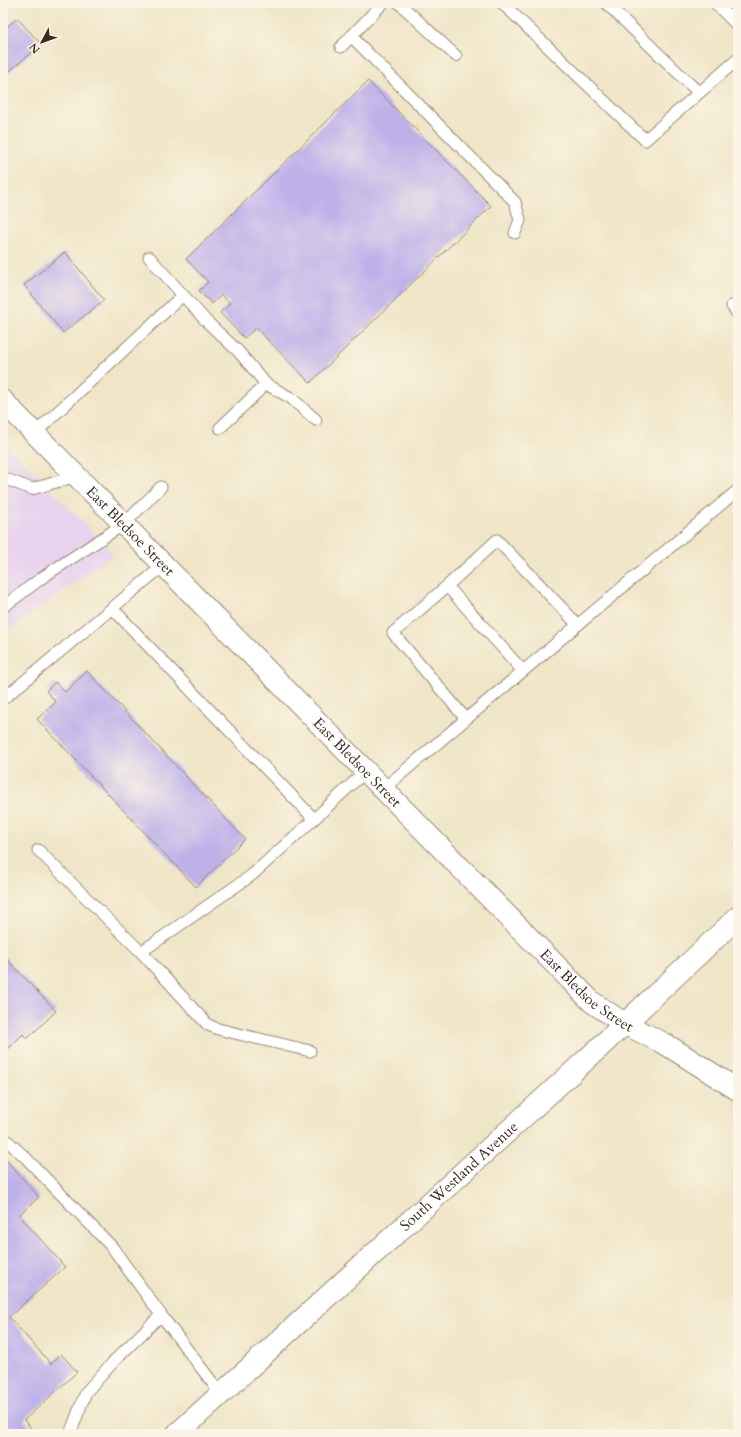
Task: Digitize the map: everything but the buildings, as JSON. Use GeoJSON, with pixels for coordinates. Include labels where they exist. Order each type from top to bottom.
{"type":"FeatureCollection","features":[{"type":"Feature","properties":{"kind":"street","name":"East Bledsoe Street"},"geometry":{"type":"LineString","coordinates":[[3,401],[592,1002],[625,1024],[667,1045],[738,1090]]}},
{"type":"Feature","properties":{"kind":"street","name":"South Westland Avenue"},"geometry":{"type":"LineString","coordinates":[[177,1434],[625,1024],[738,917]]}},
{"type":"Feature","properties":{"kind":"lane"},"geometry":{"type":"LineString","coordinates":[[341,48],[383,3]]}},
{"type":"Feature","properties":{"kind":"lane"},"geometry":{"type":"LineString","coordinates":[[399,3],[456,56]]}},
{"type":"Feature","properties":{"kind":"lane"},"geometry":{"type":"LineString","coordinates":[[502,3],[645,140],[738,59]]}},
{"type":"Feature","properties":{"kind":"lane"},"geometry":{"type":"LineString","coordinates":[[606,3],[698,94]]}},
{"type":"Feature","properties":{"kind":"lane"},"geometry":{"type":"LineString","coordinates":[[715,3],[738,26]]}},
{"type":"Feature","properties":{"kind":"lane"},"geometry":{"type":"LineString","coordinates":[[351,36],[515,202],[520,220],[515,233]]}},
{"type":"Feature","properties":{"kind":"lane"},"geometry":{"type":"LineString","coordinates":[[149,257],[206,321],[238,351],[266,384],[291,398],[316,420]]}},
{"type":"Feature","properties":{"kind":"lane"},"geometry":{"type":"LineString","coordinates":[[34,433],[183,295]]}},
{"type":"Feature","properties":{"kind":"lane"},"geometry":{"type":"LineString","coordinates":[[220,428],[266,384]]}},
{"type":"Feature","properties":{"kind":"lane"},"geometry":{"type":"LineString","coordinates":[[3,478],[32,488],[77,476]]}},
{"type":"Feature","properties":{"kind":"lane"},"geometry":{"type":"LineString","coordinates":[[3,607],[43,577],[124,524],[161,487]]}},
{"type":"Feature","properties":{"kind":"lane"},"geometry":{"type":"LineString","coordinates":[[383,789],[738,490]]}},
{"type":"Feature","properties":{"kind":"lane"},"geometry":{"type":"LineString","coordinates":[[466,719],[393,633],[497,540],[578,625]]}},
{"type":"Feature","properties":{"kind":"lane"},"geometry":{"type":"LineString","coordinates":[[3,699],[164,565]]}},
{"type":"Feature","properties":{"kind":"lane"},"geometry":{"type":"LineString","coordinates":[[447,586],[522,671]]}},
{"type":"Feature","properties":{"kind":"lane"},"geometry":{"type":"LineString","coordinates":[[112,608],[314,819]]}},
{"type":"Feature","properties":{"kind":"lane"},"geometry":{"type":"LineString","coordinates":[[141,952],[252,875],[366,772]]}},
{"type":"Feature","properties":{"kind":"lane"},"geometry":{"type":"LineString","coordinates":[[38,850],[141,952],[208,1024],[218,1029],[310,1052]]}},
{"type":"Feature","properties":{"kind":"lane"},"geometry":{"type":"LineString","coordinates":[[3,1137],[25,1157],[112,1247],[221,1394]]}},
{"type":"Feature","properties":{"kind":"lane"},"geometry":{"type":"LineString","coordinates":[[70,1434],[86,1392],[116,1359],[161,1314]]}},
{"type":"Feature","properties":{"kind":"shaded area"},"geometry":{"type":"Polygon","coordinates":[[[3,441],[114,554],[3,635],[3,441]]]}}]}
